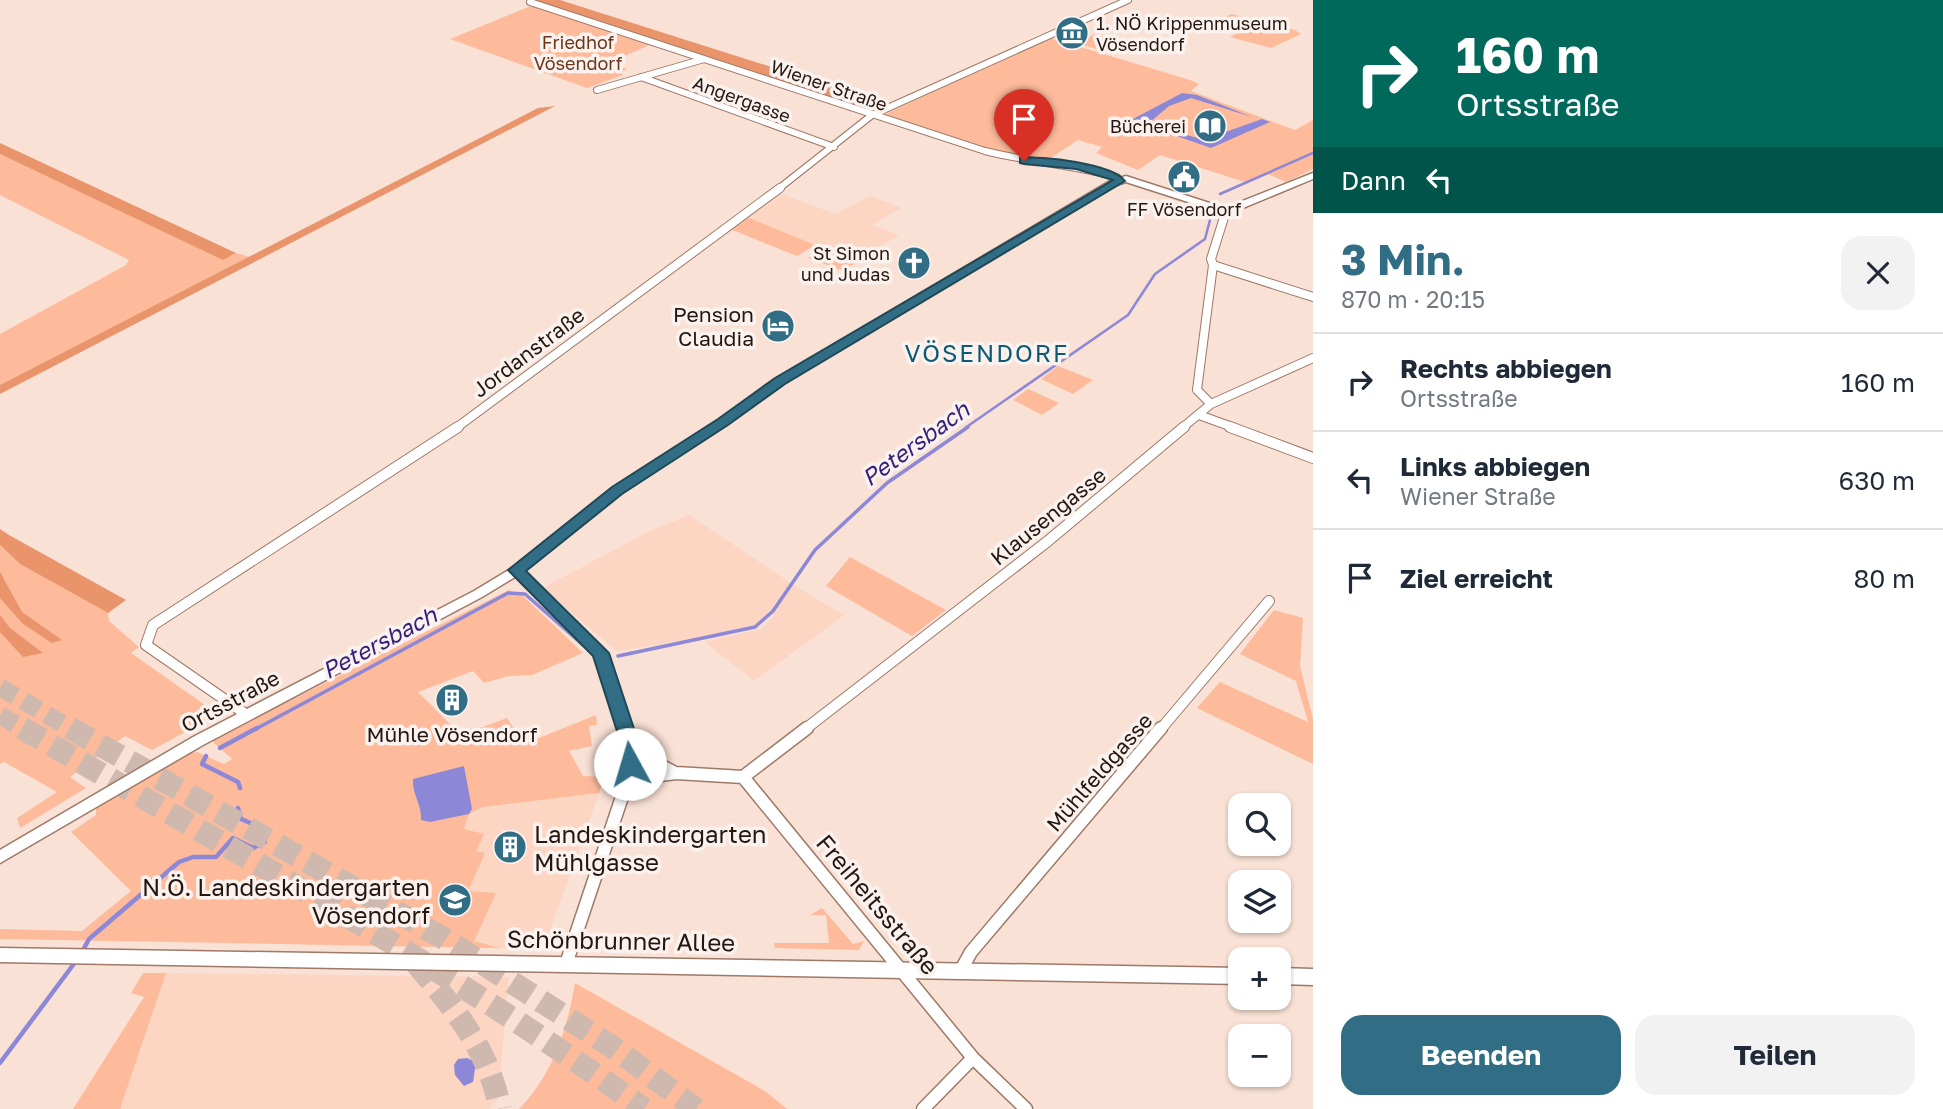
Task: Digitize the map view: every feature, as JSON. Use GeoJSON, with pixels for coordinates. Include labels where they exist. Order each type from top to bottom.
{"type":"FeatureCollection","features":[{"type":"Feature","properties":{"kind":"main road","name":"Schönbrunner Allee"},"geometry":{"type":"LineString","coordinates":[[0,955],[1228,976]]}},
{"type":"Feature","properties":{"kind":"main road"},"geometry":{"type":"LineString","coordinates":[[1291,976],[1313,977]]}},
{"type":"Feature","properties":{"kind":"street","name":"Jordanstraße"},"geometry":{"type":"LineString","coordinates":[[247,715],[146,645],[153,625],[464,424],[834,147],[871,116],[1128,0]]}},
{"type":"Feature","properties":{"kind":"street","name":"Wiener Straße"},"geometry":{"type":"LineString","coordinates":[[530,2],[871,116],[1005,157],[1077,166],[1117,177],[1120,181]]}},
{"type":"Feature","properties":{"kind":"street"},"geometry":{"type":"LineString","coordinates":[[597,90],[704,59]]}},
{"type":"Feature","properties":{"kind":"street","name":"Angergasse"},"geometry":{"type":"LineString","coordinates":[[641,76],[834,147]]}},
{"type":"Feature","properties":{"kind":"street"},"geometry":{"type":"LineString","coordinates":[[1120,181],[1210,210],[1226,211],[1313,176]]}},
{"type":"Feature","properties":{"kind":"street","name":"Ortsstraße"},"geometry":{"type":"LineString","coordinates":[[0,857],[247,715],[478,594],[516,570],[617,491],[723,422],[780,381],[1120,181]]}},
{"type":"Feature","properties":{"kind":"street"},"geometry":{"type":"LineString","coordinates":[[1211,404],[1197,390],[1202,332],[1213,265],[1211,259],[1226,211]]}},
{"type":"Feature","properties":{"kind":"street"},"geometry":{"type":"LineString","coordinates":[[1213,265],[1313,297]]}},
{"type":"Feature","properties":{"kind":"street","name":"Klausengasse"},"geometry":{"type":"LineString","coordinates":[[743,777],[1048,541],[1211,404],[1313,358]]}},
{"type":"Feature","properties":{"kind":"street"},"geometry":{"type":"LineString","coordinates":[[1199,415],[1313,458]]}},
{"type":"Feature","properties":{"kind":"street"},"geometry":{"type":"LineString","coordinates":[[516,570],[601,653],[632,750],[628,779],[566,964]]}},
{"type":"Feature","properties":{"kind":"street","name":"Mühlfeldgasse"},"geometry":{"type":"LineString","coordinates":[[961,970],[971,952],[1269,601]]}},
{"type":"Feature","properties":{"kind":"street"},"geometry":{"type":"LineString","coordinates":[[632,750],[676,773]]}},
{"type":"Feature","properties":{"kind":"street"},"geometry":{"type":"LineString","coordinates":[[628,779],[676,773],[743,777]]}},
{"type":"Feature","properties":{"kind":"street","name":"Freiheitsstraße"},"geometry":{"type":"LineString","coordinates":[[743,777],[974,1058],[1026,1109]]}},
{"type":"Feature","properties":{"kind":"street"},"geometry":{"type":"LineString","coordinates":[[923,1109],[974,1058]]}},
{"type":"Feature","properties":{"kind":"shaded area"},"geometry":{"type":"Polygon","coordinates":[[[528,0],[560,0],[885,103],[858,108],[615,26],[528,0]]]}},
{"type":"Feature","properties":{"kind":"shaded area"},"geometry":{"type":"Polygon","coordinates":[[[1182,93],[1197,95],[1252,117],[1191,98],[1169,106],[1149,123],[1203,140],[1262,119],[1270,122],[1211,148],[1131,120],[1182,93]]]}},
{"type":"Feature","properties":{"kind":"shaded area"},"geometry":{"type":"Polygon","coordinates":[[[555,106],[0,394],[0,385],[538,108],[555,106]]]}},
{"type":"Feature","properties":{"kind":"shaded area"},"geometry":{"type":"Polygon","coordinates":[[[0,143],[236,253],[223,260],[0,154],[0,143]]]}},
{"type":"Feature","properties":{"kind":"shaded area"},"geometry":{"type":"Polygon","coordinates":[[[778,193],[836,214],[870,196],[901,208],[872,225],[899,235],[857,259],[815,245],[797,256],[730,229],[778,193]]]}},
{"type":"Feature","properties":{"kind":"shaded area"},"geometry":{"type":"Polygon","coordinates":[[[689,515],[844,615],[754,681],[705,642],[761,629],[775,615],[769,610],[757,624],[700,638],[617,651],[543,588],[650,531],[689,515]]]}},
{"type":"Feature","properties":{"kind":"shaded area"},"geometry":{"type":"Polygon","coordinates":[[[0,529],[126,600],[108,613],[20,564],[0,545],[0,529]]]}},
{"type":"Feature","properties":{"kind":"shaded area"},"geometry":{"type":"Polygon","coordinates":[[[0,572],[22,612],[62,640],[52,643],[23,624],[0,598],[0,572]]]}},
{"type":"Feature","properties":{"kind":"shaded area"},"geometry":{"type":"Polygon","coordinates":[[[0,615],[10,628],[43,653],[23,657],[0,632],[0,615]]]}},
{"type":"Feature","properties":{"kind":"shaded area"},"geometry":{"type":"Polygon","coordinates":[[[464,766],[472,809],[469,814],[430,822],[421,820],[413,779],[464,766]]]}},
{"type":"Feature","properties":{"kind":"shaded area","name":"N.Ö. Landeskindergarten Vösendorf"},"geometry":{"type":"Polygon","coordinates":[[[599,793],[545,944],[534,949],[304,945],[430,822],[472,814],[483,807],[599,793]]]}},
{"type":"Feature","properties":{"kind":"shaded area"},"geometry":{"type":"Polygon","coordinates":[[[166,973],[509,977],[498,1099],[489,1109],[120,1109],[166,973]]]}},
{"type":"Feature","properties":{"kind":"shaded area"},"geometry":{"type":"Polygon","coordinates":[[[467,1058],[476,1062],[473,1082],[464,1086],[455,1075],[454,1065],[458,1059],[467,1058]]]}},
{"type":"Feature","properties":{"kind":"green space","name":"Friedhof Vösendorf"},"geometry":{"type":"Polygon","coordinates":[[[531,6],[654,43],[609,63],[627,69],[621,73],[623,75],[587,88],[450,39],[531,6]]]}},
{"type":"Feature","properties":{"kind":"green space"},"geometry":{"type":"Polygon","coordinates":[[[1231,14],[1295,30],[1301,34],[1271,48],[1230,37],[1242,30],[1231,27],[1232,31],[1222,33],[1209,29],[1209,26],[1220,24],[1215,22],[1231,14]]]}},
{"type":"Feature","properties":{"kind":"green space"},"geometry":{"type":"Polygon","coordinates":[[[1094,34],[1127,43],[1128,47],[1113,54],[1080,44],[1094,34]]]}},
{"type":"Feature","properties":{"kind":"green space"},"geometry":{"type":"Polygon","coordinates":[[[1047,37],[1190,80],[1199,84],[1191,91],[1295,130],[1313,120],[1313,169],[1286,182],[1268,174],[1248,183],[1160,155],[1138,170],[1096,153],[1102,147],[1078,140],[1046,161],[1014,157],[884,115],[1047,37]]]}},
{"type":"Feature","properties":{"kind":"green space"},"geometry":{"type":"Polygon","coordinates":[[[0,154],[134,217],[232,256],[236,253],[250,257],[0,385],[0,334],[126,265],[129,260],[0,195],[0,154]]]}},
{"type":"Feature","properties":{"kind":"green space"},"geometry":{"type":"Polygon","coordinates":[[[747,217],[815,245],[797,256],[730,229],[747,217]]]}},
{"type":"Feature","properties":{"kind":"green space"},"geometry":{"type":"Polygon","coordinates":[[[823,249],[858,261],[844,271],[808,258],[823,249]]]}},
{"type":"Feature","properties":{"kind":"green space"},"geometry":{"type":"Polygon","coordinates":[[[1058,366],[1093,380],[1073,394],[1041,379],[1058,366]]]}},
{"type":"Feature","properties":{"kind":"green space"},"geometry":{"type":"Polygon","coordinates":[[[1028,389],[1059,403],[1042,415],[1013,400],[1028,389]]]}},
{"type":"Feature","properties":{"kind":"green space"},"geometry":{"type":"Polygon","coordinates":[[[0,545],[20,564],[108,613],[109,621],[139,647],[131,653],[218,714],[152,750],[125,736],[70,777],[86,788],[20,828],[17,818],[57,792],[4,762],[0,764],[0,545]]]}},
{"type":"Feature","properties":{"kind":"green space"},"geometry":{"type":"Polygon","coordinates":[[[850,557],[946,610],[912,636],[826,586],[850,557]]]}},
{"type":"Feature","properties":{"kind":"green space"},"geometry":{"type":"Polygon","coordinates":[[[509,590],[523,596],[583,653],[532,675],[509,676],[484,683],[473,671],[418,692],[461,735],[507,718],[524,744],[596,715],[597,725],[589,726],[592,746],[569,751],[583,776],[604,777],[599,793],[483,807],[469,814],[464,829],[484,834],[476,851],[485,853],[468,891],[496,893],[474,941],[500,948],[0,939],[0,929],[82,931],[131,891],[71,832],[96,815],[96,806],[189,753],[197,752],[224,764],[232,759],[214,743],[214,739],[509,590]]]}},
{"type":"Feature","properties":{"kind":"green space"},"geometry":{"type":"Polygon","coordinates":[[[1274,610],[1303,618],[1300,666],[1313,719],[1313,764],[1197,708],[1220,682],[1308,722],[1296,681],[1240,654],[1274,610]]]}},
{"type":"Feature","properties":{"kind":"green space"},"geometry":{"type":"Polygon","coordinates":[[[822,908],[853,944],[864,941],[859,950],[775,948],[774,943],[829,943],[826,915],[810,915],[822,908]]]}},
{"type":"Feature","properties":{"kind":"green space"},"geometry":{"type":"Polygon","coordinates":[[[143,973],[166,973],[120,1109],[73,1109],[144,997],[131,993],[143,973]]]}},
{"type":"Feature","properties":{"kind":"green space"},"geometry":{"type":"Polygon","coordinates":[[[575,983],[765,1091],[787,1109],[519,1109],[550,1066],[568,1018],[575,983]]]}},
{"type":"Feature","properties":{"kind":"waterway","name":"Petersbach"},"geometry":{"type":"LineString","coordinates":[[1220,194],[1313,153]]}},
{"type":"Feature","properties":{"kind":"waterway","name":"Petersbach"},"geometry":{"type":"LineString","coordinates":[[965,428],[1128,315],[1155,274],[1205,239],[1211,216]]}},
{"type":"Feature","properties":{"kind":"waterway","name":"Petersbach"},"geometry":{"type":"LineString","coordinates":[[618,656],[755,627],[773,611],[815,550],[887,483],[968,427]]}},
{"type":"Feature","properties":{"kind":"waterway","name":"Petersbach"},"geometry":{"type":"LineString","coordinates":[[254,730],[508,593],[525,594],[583,645]]}},
{"type":"Feature","properties":{"kind":"waterway","name":"Petersbach"},"geometry":{"type":"LineString","coordinates":[[220,748],[257,728]]}},
{"type":"Feature","properties":{"kind":"waterway","name":"Petersbach"},"geometry":{"type":"LineString","coordinates":[[206,756],[202,764],[238,782],[240,788]]}},
{"type":"Feature","properties":{"kind":"waterway","name":"Petersbach"},"geometry":{"type":"LineString","coordinates":[[82,952],[89,939],[179,862],[193,857],[216,857],[233,838],[253,848],[265,842],[262,828],[241,819],[238,808]]}},
{"type":"Feature","properties":{"kind":"waterway","name":"Petersbach"},"geometry":{"type":"LineString","coordinates":[[0,1063],[76,961]]}},
{"type":"Feature","properties":{"kind":"tunnel"},"geometry":{"type":"LineString","coordinates":[[0,687],[73,730]]}},
{"type":"Feature","properties":{"kind":"tunnel"},"geometry":{"type":"LineString","coordinates":[[0,715],[25,730]]}},
{"type":"Feature","properties":{"kind":"tunnel"},"geometry":{"type":"LineString","coordinates":[[22,728],[416,958],[569,1056],[644,1109]]}},
{"type":"Feature","properties":{"kind":"tunnel"},"geometry":{"type":"LineString","coordinates":[[70,728],[443,938],[614,1048],[696,1109]]}},
{"type":"Feature","properties":{"kind":"tunnel"},"geometry":{"type":"LineString","coordinates":[[416,963],[444,996],[479,1049],[488,1068],[500,1109]]}},
{"type":"Feature","properties":{"kind":"place","name":"1. NÖ Krippenmuseum Vösendorf"},"geometry":{"type":"Point","coordinates":[1072,33]}},
{"type":"Feature","properties":{"kind":"place","name":"Bücherei"},"geometry":{"type":"Point","coordinates":[1210,126]}},
{"type":"Feature","properties":{"kind":"place","name":"FF Vösendorf"},"geometry":{"type":"Point","coordinates":[1184,177]}},
{"type":"Feature","properties":{"kind":"place","name":"St Simon und Judas"},"geometry":{"type":"Point","coordinates":[914,263]}},
{"type":"Feature","properties":{"kind":"place","name":"Pension Claudia"},"geometry":{"type":"Point","coordinates":[778,326]}},
{"type":"Feature","properties":{"kind":"place","name":"Mühle Vösendorf"},"geometry":{"type":"Point","coordinates":[452,700]}},
{"type":"Feature","properties":{"kind":"place","name":"Landeskindergarten Mühlgasse"},"geometry":{"type":"Point","coordinates":[510,847]}},
{"type":"Feature","properties":{"kind":"place","name":"N.Ö. Landeskindergarten Vösendorf"},"geometry":{"type":"Point","coordinates":[455,900]}},
{"type":"Feature","properties":{"kind":"district","name":"VÖSENDORF"},"geometry":{"type":"Point","coordinates":[987,352]}},
{"type":"Feature","properties":{"kind":"route"},"geometry":{"type":"LineString","coordinates":[[630,764],[632,750],[617,695],[601,653],[516,570],[617,491],[723,422],[780,381],[1120,181],[1117,177],[1077,166],[1024,161]]}}]}
